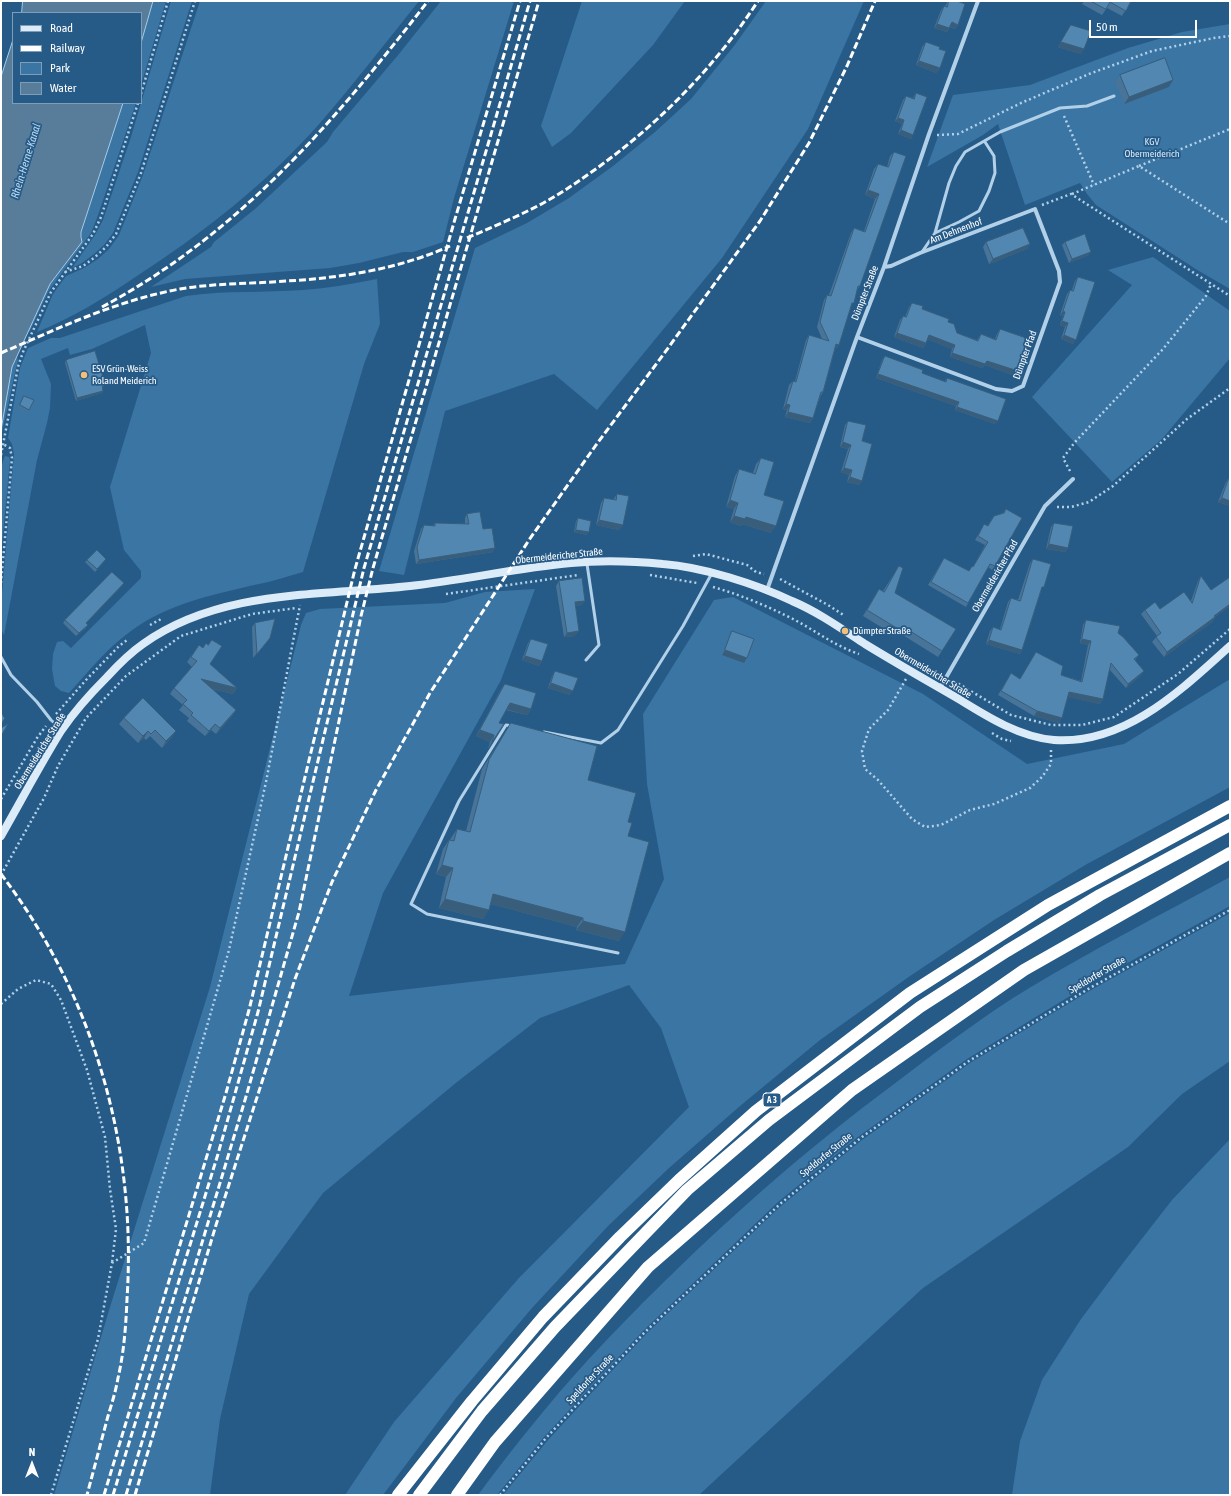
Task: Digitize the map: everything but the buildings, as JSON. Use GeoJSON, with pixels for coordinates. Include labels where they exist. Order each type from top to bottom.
{"type":"FeatureCollection","features":[{"type":"Feature","properties":{"kind":"highway","name":"A 3"},"geometry":{"type":"LineString","coordinates":[[398,1495],[472,1401],[543,1317],[620,1237],[679,1180],[756,1111],[917,989],[1048,905],[1230,806]]}},
{"type":"Feature","properties":{"kind":"highway","name":"A 3"},"geometry":{"type":"LineString","coordinates":[[419,1495],[482,1411],[555,1327],[687,1190],[769,1120],[920,1007],[1007,951],[1100,894],[1230,825]]}},
{"type":"Feature","properties":{"kind":"highway"},"geometry":{"type":"LineString","coordinates":[[457,1495],[495,1442],[648,1267],[852,1090],[1024,970],[1230,853]]}},
{"type":"Feature","properties":{"kind":"main road","name":"Obermeidericher Straße"},"geometry":{"type":"LineString","coordinates":[[1,836],[62,730],[86,699],[119,664],[143,644],[172,627],[201,614],[228,606],[261,600],[411,586],[535,567],[586,562],[610,561],[665,564],[712,573],[767,590],[796,602],[910,672],[985,715],[1018,731],[1052,740],[1077,740],[1102,735],[1127,724],[1148,712],[1183,688],[1230,646]]}},
{"type":"Feature","properties":{"kind":"street","name":"Dümpter Straße"},"geometry":{"type":"LineString","coordinates":[[767,590],[857,337],[884,267],[978,1]]}},
{"type":"Feature","properties":{"kind":"street","name":"Am Dehnenhof"},"geometry":{"type":"LineString","coordinates":[[884,267],[891,266],[920,253],[1035,209]]}},
{"type":"Feature","properties":{"kind":"street","name":"Dümpter Pfad"},"geometry":{"type":"LineString","coordinates":[[857,337],[996,389],[1012,391],[1023,386],[1060,282],[1059,271],[1035,209]]}},
{"type":"Feature","properties":{"kind":"street","name":"Obermeidericher Pfad"},"geometry":{"type":"LineString","coordinates":[[939,688],[1045,506],[1073,479]]}},
{"type":"Feature","properties":{"kind":"lane"},"geometry":{"type":"LineString","coordinates":[[920,253],[935,233],[949,183],[956,166],[965,152],[985,142],[1000,132],[1060,108],[1087,106],[1114,96]]}},
{"type":"Feature","properties":{"kind":"lane"},"geometry":{"type":"LineString","coordinates":[[935,233],[979,211],[989,191],[995,173],[994,156],[985,142]]}},
{"type":"Feature","properties":{"kind":"lane"},"geometry":{"type":"LineString","coordinates":[[586,562],[599,645],[586,660]]}},
{"type":"Feature","properties":{"kind":"lane"},"geometry":{"type":"LineString","coordinates":[[543,732],[601,743],[618,730],[683,626],[712,573]]}},
{"type":"Feature","properties":{"kind":"lane"},"geometry":{"type":"LineString","coordinates":[[1,657],[11,675],[37,702],[51,720],[62,730]]}},
{"type":"Feature","properties":{"kind":"lane"},"geometry":{"type":"LineString","coordinates":[[521,728],[506,725],[459,801],[410,904],[427,914],[618,953]]}},
{"type":"Feature","properties":{"kind":"path"},"geometry":{"type":"LineString","coordinates":[[142,91],[168,1]]}},
{"type":"Feature","properties":{"kind":"path"},"geometry":{"type":"LineString","coordinates":[[65,272],[83,266],[106,247],[116,234],[141,173],[195,1]]}},
{"type":"Feature","properties":{"kind":"path"},"geometry":{"type":"LineString","coordinates":[[930,134],[958,134],[1021,103],[1089,74],[1152,51],[1230,36]]}},
{"type":"Feature","properties":{"kind":"path"},"geometry":{"type":"LineString","coordinates":[[1,455],[18,367],[51,292],[93,234],[101,218],[138,104]]}},
{"type":"Feature","properties":{"kind":"path"},"geometry":{"type":"LineString","coordinates":[[1060,108],[1094,185]]}},
{"type":"Feature","properties":{"kind":"path"},"geometry":{"type":"LineString","coordinates":[[1035,209],[1230,129]]}},
{"type":"Feature","properties":{"kind":"path"},"geometry":{"type":"LineString","coordinates":[[1139,166],[1230,224]]}},
{"type":"Feature","properties":{"kind":"path"},"geometry":{"type":"LineString","coordinates":[[1071,194],[1230,296]]}},
{"type":"Feature","properties":{"kind":"path"},"geometry":{"type":"LineString","coordinates":[[1073,479],[1063,458],[1075,442],[1163,350],[1206,296],[1211,284]]}},
{"type":"Feature","properties":{"kind":"path"},"geometry":{"type":"LineString","coordinates":[[1045,506],[1071,507],[1089,502],[1113,486],[1187,419],[1230,388]]}},
{"type":"Feature","properties":{"kind":"path"},"geometry":{"type":"LineString","coordinates":[[1,583],[12,458],[10,448],[3,444]]}},
{"type":"Feature","properties":{"kind":"path"},"geometry":{"type":"LineString","coordinates":[[112,1263],[144,1243],[227,957],[266,782],[302,595]]}},
{"type":"Feature","properties":{"kind":"path"},"geometry":{"type":"LineString","coordinates":[[898,691],[888,710],[869,729],[862,751],[865,769],[878,780],[912,819],[925,827],[941,825],[970,810],[994,804],[1030,788],[1042,777],[1050,764],[1052,740]]}},
{"type":"Feature","properties":{"kind":"path","name":"Speldorfer Straße"},"geometry":{"type":"LineString","coordinates":[[500,1495],[546,1438],[644,1332],[780,1204],[862,1137],[969,1061],[1090,988],[1229,910]]}},
{"type":"Feature","properties":{"kind":"path"},"geometry":{"type":"LineString","coordinates":[[1,1004],[18,989],[36,980],[51,984],[61,1000],[86,1070],[105,1138],[116,1229],[112,1263],[98,1339],[51,1495]]}},
{"type":"Feature","properties":{"kind":"green space"},"geometry":{"type":"Polygon","coordinates":[[[153,1],[166,1],[142,82],[142,40],[153,1]]]}},
{"type":"Feature","properties":{"kind":"green space"},"geometry":{"type":"Polygon","coordinates":[[[171,1],[192,1],[138,172],[113,233],[104,245],[94,254],[72,268],[95,235],[103,220],[141,104],[142,104],[171,1]]]}},
{"type":"Feature","properties":{"kind":"green space"},"geometry":{"type":"Polygon","coordinates":[[[200,1],[419,1],[320,123],[278,166],[233,206],[162,260],[125,284],[76,314],[37,332],[53,294],[66,276],[84,268],[98,259],[109,249],[119,235],[143,175],[200,1]]]}},
{"type":"Feature","properties":{"kind":"green space"},"geometry":{"type":"Polygon","coordinates":[[[441,1],[514,1],[454,198],[443,242],[413,252],[403,252],[359,263],[330,268],[185,279],[151,287],[211,247],[214,242],[255,209],[327,142],[333,132],[399,54],[441,1]]]}},
{"type":"Feature","properties":{"kind":"green space"},"geometry":{"type":"Polygon","coordinates":[[[582,1],[685,1],[653,45],[571,133],[552,147],[541,126],[582,1]]]}},
{"type":"Feature","properties":{"kind":"green space"},"geometry":{"type":"Polygon","coordinates":[[[766,1],[864,1],[808,129],[722,258],[597,410],[554,374],[445,411],[404,575],[379,571],[475,248],[527,223],[569,198],[613,166],[655,132],[691,99],[734,46],[766,1]]]}},
{"type":"Feature","properties":{"kind":"green space","name":"KGV Obermeiderich"},"geometry":{"type":"Polygon","coordinates":[[[1230,24],[1230,289],[1199,271],[1096,205],[1080,183],[1025,205],[998,124],[983,135],[927,167],[953,95],[1030,85],[1128,48],[1182,32],[1230,24]]]}},
{"type":"Feature","properties":{"kind":"green space"},"geometry":{"type":"Polygon","coordinates":[[[123,104],[136,104],[91,233],[48,292],[30,331],[28,332],[50,284],[82,242],[81,232],[123,104]]]}},
{"type":"Feature","properties":{"kind":"green space"},"geometry":{"type":"Polygon","coordinates":[[[1153,257],[1230,311],[1230,358],[1162,439],[1112,482],[1032,397],[1132,285],[1108,270],[1153,257]]]}},
{"type":"Feature","properties":{"kind":"green space"},"geometry":{"type":"Polygon","coordinates":[[[377,279],[380,324],[364,364],[303,572],[209,596],[177,606],[161,613],[146,621],[122,638],[98,660],[69,693],[61,691],[55,686],[52,669],[53,654],[57,642],[63,641],[71,648],[141,578],[141,571],[124,550],[110,487],[151,353],[145,325],[92,349],[70,355],[68,348],[41,359],[51,384],[50,408],[37,460],[4,635],[1,629],[1,605],[14,454],[12,444],[8,438],[20,368],[28,348],[51,338],[60,338],[186,296],[215,293],[303,290],[340,286],[377,279]]]}},
{"type":"Feature","properties":{"kind":"green space"},"geometry":{"type":"Polygon","coordinates":[[[17,357],[18,360],[1,437],[12,367],[17,357]]]}},
{"type":"Feature","properties":{"kind":"green space"},"geometry":{"type":"Polygon","coordinates":[[[5,456],[9,457],[10,460],[1,556],[1,470],[5,456]]]}},
{"type":"Feature","properties":{"kind":"green space"},"geometry":{"type":"Polygon","coordinates":[[[535,589],[501,680],[383,893],[349,996],[625,964],[664,879],[647,784],[643,714],[714,600],[733,597],[923,694],[1027,764],[1124,744],[1230,679],[1230,787],[1087,864],[994,920],[910,976],[820,1040],[740,1106],[669,1168],[608,1226],[532,1308],[456,1398],[383,1495],[345,1495],[394,1422],[518,1279],[689,1107],[661,1028],[629,985],[540,1018],[457,1082],[323,1193],[249,1294],[220,1419],[210,1495],[54,1495],[110,1307],[210,987],[301,625],[306,613],[320,609],[445,603],[485,592],[535,589]]]}},
{"type":"Feature","properties":{"kind":"green space"},"geometry":{"type":"Polygon","coordinates":[[[1230,877],[1230,906],[1088,985],[967,1059],[859,1136],[778,1202],[643,1331],[544,1437],[497,1495],[478,1495],[558,1394],[623,1323],[738,1212],[818,1143],[949,1042],[1014,997],[1080,958],[1230,877]]]}},
{"type":"Feature","properties":{"kind":"green space"},"geometry":{"type":"Polygon","coordinates":[[[1230,913],[1230,1061],[1182,1094],[1128,1147],[923,1288],[699,1495],[503,1495],[548,1440],[646,1334],[781,1206],[862,1140],[970,1063],[1091,990],[1230,913]]]}},
{"type":"Feature","properties":{"kind":"green space"},"geometry":{"type":"Polygon","coordinates":[[[1230,1139],[1230,1495],[1012,1495],[1020,1441],[1042,1380],[1081,1319],[1172,1200],[1230,1139]]]}},
{"type":"Feature","properties":{"kind":"water"},"geometry":{"type":"Polygon","coordinates":[[[23,1],[153,1],[142,40],[142,12],[22,12],[23,1]]]}},
{"type":"Feature","properties":{"kind":"water","name":"Rhein-Herne-Kanal"},"geometry":{"type":"Polygon","coordinates":[[[12,43],[12,104],[123,104],[81,232],[82,242],[50,284],[12,367],[1,430],[1,77],[12,43]]]}},
{"type":"Feature","properties":{"kind":"railway"},"geometry":{"type":"LineString","coordinates":[[102,307],[152,278],[198,245],[241,210],[282,172],[357,89],[428,1]]}},
{"type":"Feature","properties":{"kind":"railway"},"geometry":{"type":"LineString","coordinates":[[104,1495],[226,1093],[249,1010],[355,569],[455,219],[520,1]]}},
{"type":"Feature","properties":{"kind":"railway"},"geometry":{"type":"LineString","coordinates":[[113,1495],[218,1154],[258,1012],[364,568],[530,1]]}},
{"type":"Feature","properties":{"kind":"railway"},"geometry":{"type":"LineString","coordinates":[[126,1495],[245,1100],[299,912],[361,616],[373,568],[539,1]]}},
{"type":"Feature","properties":{"kind":"railway"},"geometry":{"type":"LineString","coordinates":[[467,238],[551,199],[591,173],[618,152],[645,130],[694,83],[717,57],[758,1]]}},
{"type":"Feature","properties":{"kind":"railway"},"geometry":{"type":"LineString","coordinates":[[135,1495],[216,1225],[295,979],[332,882],[376,790],[430,693],[529,540],[596,445],[760,221],[809,143],[847,66],[875,1]]}},
{"type":"Feature","properties":{"kind":"railway"},"geometry":{"type":"LineString","coordinates":[[1,353],[111,307],[157,294],[180,289],[206,286],[307,280],[349,275],[411,261],[450,246]]}},
{"type":"Feature","properties":{"kind":"railway"},"geometry":{"type":"LineString","coordinates":[[1,874],[34,921],[61,970],[84,1022],[103,1075],[116,1130],[125,1186],[128,1242],[127,1309],[123,1348],[115,1392],[87,1495]]}},
{"type":"Feature","properties":{"kind":"place","name":"ESV Grün-Weiss Roland Meiderich"},"geometry":{"type":"Point","coordinates":[84,375]}},
{"type":"Feature","properties":{"kind":"place","name":"Dümpter Straße"},"geometry":{"type":"Point","coordinates":[845,631]}}]}
